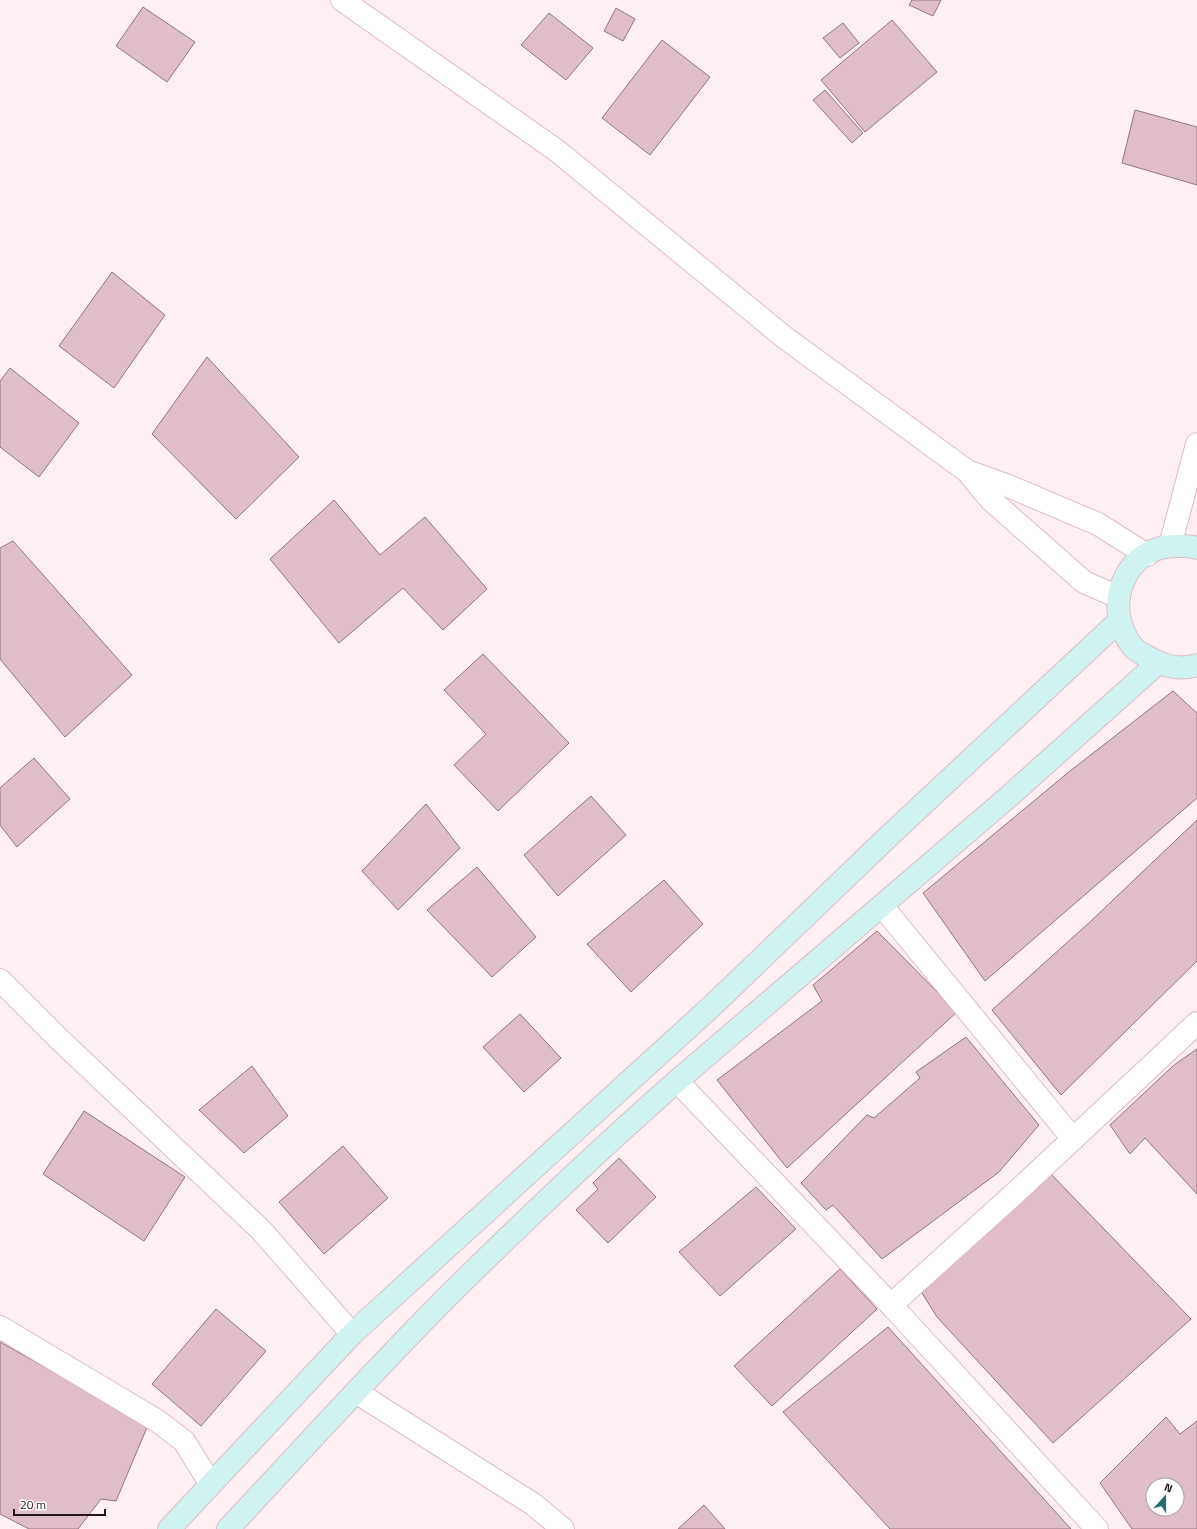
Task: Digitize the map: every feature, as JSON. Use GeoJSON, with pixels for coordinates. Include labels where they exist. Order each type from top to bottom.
{"type":"FeatureCollection","features":[{"type":"Feature","properties":{"kind":"street"},"geometry":{"type":"LineString","coordinates":[[342,0],[556,150],[784,337],[967,471],[991,500],[1084,582],[1118,597]]}},
{"type":"Feature","properties":{"kind":"street"},"geometry":{"type":"LineString","coordinates":[[1170,546],[1197,444]]}},
{"type":"Feature","properties":{"kind":"street"},"geometry":{"type":"LineString","coordinates":[[967,471],[1006,485],[1098,524],[1147,555]]}},
{"type":"Feature","properties":{"kind":"street"},"geometry":{"type":"LineString","coordinates":[[1197,548],[1192,546],[1170,546],[1154,550],[1136,562],[1124,577],[1118,597],[1118,621],[1124,635],[1134,648],[1158,663],[1169,667],[1191,667],[1197,664]]}},
{"type":"Feature","properties":{"kind":"street"},"geometry":{"type":"LineString","coordinates":[[169,1529],[352,1334],[713,1005],[890,835],[1118,621]]}},
{"type":"Feature","properties":{"kind":"street"},"geometry":{"type":"LineString","coordinates":[[228,1529],[451,1293],[623,1129],[1006,799],[1158,663]]}},
{"type":"Feature","properties":{"kind":"street"},"geometry":{"type":"LineString","coordinates":[[882,906],[1073,1139]]}},
{"type":"Feature","properties":{"kind":"street"},"geometry":{"type":"LineString","coordinates":[[0,980],[59,1039],[261,1230],[352,1334]]}},
{"type":"Feature","properties":{"kind":"street"},"geometry":{"type":"LineString","coordinates":[[890,1305],[1073,1139],[1197,1023]]}},
{"type":"Feature","properties":{"kind":"street"},"geometry":{"type":"LineString","coordinates":[[677,1081],[890,1305],[1096,1529]]}},
{"type":"Feature","properties":{"kind":"street"},"geometry":{"type":"LineString","coordinates":[[0,1327],[156,1420],[184,1441],[210,1484]]}},
{"type":"Feature","properties":{"kind":"street"},"geometry":{"type":"LineString","coordinates":[[356,1392],[533,1504],[564,1529]]}},
{"type":"Feature","properties":{"kind":"building"},"geometry":{"type":"Polygon","coordinates":[[[912,0],[941,0],[933,16],[909,5],[912,0]]]}},
{"type":"Feature","properties":{"kind":"building"},"geometry":{"type":"Polygon","coordinates":[[[143,7],[195,42],[167,82],[116,46],[143,7]]]}},
{"type":"Feature","properties":{"kind":"building"},"geometry":{"type":"Polygon","coordinates":[[[616,8],[635,19],[623,41],[604,31],[616,8]]]}},
{"type":"Feature","properties":{"kind":"building"},"geometry":{"type":"Polygon","coordinates":[[[549,13],[593,48],[566,80],[521,45],[549,13]]]}},
{"type":"Feature","properties":{"kind":"building"},"geometry":{"type":"Polygon","coordinates":[[[892,20],[937,72],[865,132],[821,80],[892,20]]]}},
{"type":"Feature","properties":{"kind":"building"},"geometry":{"type":"Polygon","coordinates":[[[843,23],[859,43],[840,58],[823,38],[843,23]]]}},
{"type":"Feature","properties":{"kind":"building"},"geometry":{"type":"Polygon","coordinates":[[[662,40],[710,77],[650,155],[602,118],[662,40]]]}},
{"type":"Feature","properties":{"kind":"building"},"geometry":{"type":"Polygon","coordinates":[[[825,90],[863,133],[852,143],[813,100],[825,90]]]}},
{"type":"Feature","properties":{"kind":"building"},"geometry":{"type":"Polygon","coordinates":[[[1135,110],[1197,127],[1197,185],[1122,163],[1135,110]]]}},
{"type":"Feature","properties":{"kind":"building"},"geometry":{"type":"Polygon","coordinates":[[[112,272],[165,315],[114,388],[59,346],[112,272]]]}},
{"type":"Feature","properties":{"kind":"building"},"geometry":{"type":"Polygon","coordinates":[[[207,357],[299,457],[236,519],[152,434],[207,357]]]}},
{"type":"Feature","properties":{"kind":"building"},"geometry":{"type":"Polygon","coordinates":[[[10,368],[79,423],[39,477],[0,447],[0,381],[10,368]]]}},
{"type":"Feature","properties":{"kind":"building"},"geometry":{"type":"Polygon","coordinates":[[[334,500],[380,555],[425,517],[487,589],[443,630],[403,588],[339,643],[270,559],[334,500]]]}},
{"type":"Feature","properties":{"kind":"building"},"geometry":{"type":"Polygon","coordinates":[[[13,541],[132,675],[65,737],[0,659],[0,548],[13,541]]]}},
{"type":"Feature","properties":{"kind":"building"},"geometry":{"type":"Polygon","coordinates":[[[483,654],[569,743],[498,811],[454,765],[486,734],[444,690],[483,654]]]}},
{"type":"Feature","properties":{"kind":"building"},"geometry":{"type":"Polygon","coordinates":[[[1173,691],[1197,713],[1197,798],[985,981],[923,893],[1070,771],[1173,691]]]}},
{"type":"Feature","properties":{"kind":"building"},"geometry":{"type":"Polygon","coordinates":[[[34,758],[70,799],[17,847],[0,825],[0,788],[34,758]]]}},
{"type":"Feature","properties":{"kind":"building"},"geometry":{"type":"Polygon","coordinates":[[[591,796],[626,835],[558,896],[524,855],[591,796]]]}},
{"type":"Feature","properties":{"kind":"building"},"geometry":{"type":"Polygon","coordinates":[[[426,804],[460,848],[398,910],[362,871],[426,804]]]}},
{"type":"Feature","properties":{"kind":"building"},"geometry":{"type":"Polygon","coordinates":[[[1197,820],[1197,961],[1061,1095],[992,1010],[1091,921],[1197,820]]]}},
{"type":"Feature","properties":{"kind":"building"},"geometry":{"type":"Polygon","coordinates":[[[477,867],[536,937],[492,977],[427,910],[477,867]]]}},
{"type":"Feature","properties":{"kind":"building"},"geometry":{"type":"Polygon","coordinates":[[[664,880],[703,924],[631,992],[587,944],[664,880]]]}},
{"type":"Feature","properties":{"kind":"building"},"geometry":{"type":"Polygon","coordinates":[[[877,931],[957,1012],[787,1168],[717,1080],[822,1001],[813,985],[877,931]]]}},
{"type":"Feature","properties":{"kind":"building"},"geometry":{"type":"Polygon","coordinates":[[[520,1014],[561,1058],[524,1092],[483,1047],[520,1014]]]}},
{"type":"Feature","properties":{"kind":"building"},"geometry":{"type":"Polygon","coordinates":[[[966,1037],[1039,1125],[999,1172],[882,1259],[833,1205],[826,1210],[801,1183],[867,1115],[874,1118],[920,1078],[916,1072],[966,1037]]]}},
{"type":"Feature","properties":{"kind":"building"},"geometry":{"type":"Polygon","coordinates":[[[1197,1049],[1197,1194],[1145,1138],[1130,1154],[1110,1125],[1174,1065],[1197,1049]]]}},
{"type":"Feature","properties":{"kind":"building"},"geometry":{"type":"Polygon","coordinates":[[[252,1066],[288,1116],[244,1153],[199,1110],[252,1066]]]}},
{"type":"Feature","properties":{"kind":"building"},"geometry":{"type":"Polygon","coordinates":[[[84,1111],[185,1177],[144,1241],[43,1174],[84,1111]]]}},
{"type":"Feature","properties":{"kind":"building"},"geometry":{"type":"Polygon","coordinates":[[[343,1146],[388,1198],[324,1254],[279,1202],[343,1146]]]}},
{"type":"Feature","properties":{"kind":"building"},"geometry":{"type":"Polygon","coordinates":[[[619,1158],[656,1197],[608,1243],[576,1210],[598,1189],[593,1183],[619,1158]]]}},
{"type":"Feature","properties":{"kind":"building"},"geometry":{"type":"Polygon","coordinates":[[[1048,1171],[1191,1319],[1053,1443],[937,1317],[922,1293],[1048,1171]]]}},
{"type":"Feature","properties":{"kind":"building"},"geometry":{"type":"Polygon","coordinates":[[[756,1187],[796,1229],[720,1296],[679,1252],[756,1187]]]}},
{"type":"Feature","properties":{"kind":"building"},"geometry":{"type":"Polygon","coordinates":[[[840,1269],[877,1309],[772,1406],[734,1366],[840,1269]]]}},
{"type":"Feature","properties":{"kind":"building"},"geometry":{"type":"Polygon","coordinates":[[[216,1309],[266,1351],[201,1426],[152,1384],[216,1309]]]}},
{"type":"Feature","properties":{"kind":"building"},"geometry":{"type":"Polygon","coordinates":[[[888,1327],[1071,1529],[890,1529],[783,1412],[888,1327]]]}},
{"type":"Feature","properties":{"kind":"building"},"geometry":{"type":"Polygon","coordinates":[[[0,1342],[148,1425],[116,1501],[101,1499],[78,1529],[29,1529],[0,1514],[0,1342]]]}},
{"type":"Feature","properties":{"kind":"building"},"geometry":{"type":"Polygon","coordinates":[[[1166,1417],[1180,1434],[1197,1421],[1197,1529],[1132,1529],[1100,1483],[1166,1417]]]}},
{"type":"Feature","properties":{"kind":"building"},"geometry":{"type":"Polygon","coordinates":[[[704,1505],[725,1529],[678,1529],[704,1505]]]}}]}
